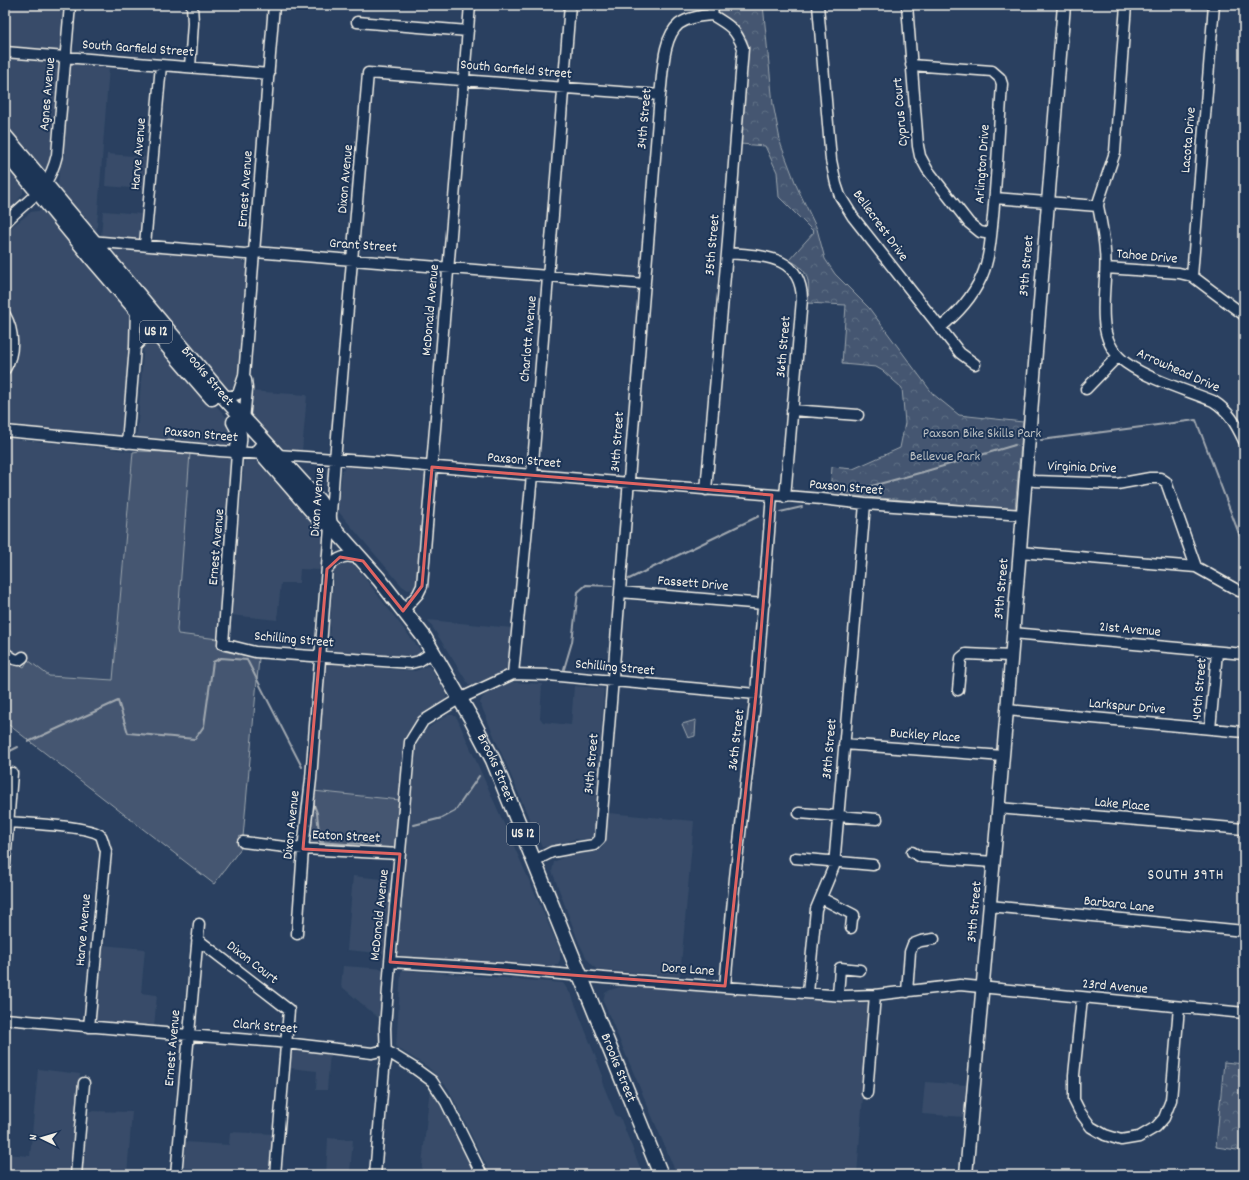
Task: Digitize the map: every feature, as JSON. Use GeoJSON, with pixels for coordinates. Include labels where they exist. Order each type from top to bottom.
{"type":"FeatureCollection","features":[{"type":"Feature","properties":{"kind":"highway","name":"Brooks Street"},"geometry":{"type":"LineString","coordinates":[[5,136],[42,188],[85,241],[136,309],[270,455],[274,469],[319,519],[330,524],[363,561],[424,637],[471,718],[493,760],[661,1175]]}},
{"type":"Feature","properties":{"kind":"highway","name":"Brooks Street"},"geometry":{"type":"LineString","coordinates":[[5,152],[42,188]]}},
{"type":"Feature","properties":{"kind":"highway","name":"Brooks Street"},"geometry":{"type":"LineString","coordinates":[[85,241],[172,334],[223,396],[239,421]]}},
{"type":"Feature","properties":{"kind":"highway"},"geometry":{"type":"LineString","coordinates":[[238,453],[240,439],[239,421]]}},
{"type":"Feature","properties":{"kind":"main road","name":"39th Street"},"geometry":{"type":"LineString","coordinates":[[966,1175],[1007,710],[1064,5]]}},
{"type":"Feature","properties":{"kind":"street","name":"Agnes Avenue"},"geometry":{"type":"LineString","coordinates":[[5,223],[42,188],[54,169],[57,155],[70,5]]}},
{"type":"Feature","properties":{"kind":"street"},"geometry":{"type":"LineString","coordinates":[[190,67],[193,23],[192,5]]}},
{"type":"Feature","properties":{"kind":"street","name":"Ernest Avenue"},"geometry":{"type":"LineString","coordinates":[[223,396],[238,394],[244,376],[274,5]]}},
{"type":"Feature","properties":{"kind":"street","name":"McDonald Avenue"},"geometry":{"type":"LineString","coordinates":[[403,611],[418,594],[422,586],[470,5]]}},
{"type":"Feature","properties":{"kind":"street","name":"Charlott Avenue"},"geometry":{"type":"LineString","coordinates":[[513,674],[549,276],[570,5]]}},
{"type":"Feature","properties":{"kind":"street","name":"Bellecrest Drive"},"geometry":{"type":"LineString","coordinates":[[818,5],[831,160],[840,196],[853,216],[960,353],[975,364]]}},
{"type":"Feature","properties":{"kind":"street","name":"Cyprus Court"},"geometry":{"type":"LineString","coordinates":[[907,5],[918,146],[922,161],[969,223],[980,232],[991,234]]}},
{"type":"Feature","properties":{"kind":"street","name":"Arrowhead Drive"},"geometry":{"type":"LineString","coordinates":[[1126,5],[1115,152],[1098,206],[1105,251],[1106,268],[1103,314],[1106,336],[1118,356],[1130,366],[1145,374],[1213,401],[1221,406],[1232,418],[1244,441]]}},
{"type":"Feature","properties":{"kind":"street","name":"Lacota Drive"},"geometry":{"type":"LineString","coordinates":[[1192,276],[1214,5]]}},
{"type":"Feature","properties":{"kind":"street","name":"34th Street"},"geometry":{"type":"LineString","coordinates":[[534,861],[560,850],[594,845],[600,839],[660,95],[665,54],[670,35],[680,24],[713,10]]}},
{"type":"Feature","properties":{"kind":"street","name":"35th Street"},"geometry":{"type":"LineString","coordinates":[[706,490],[743,48],[739,36],[713,10]]}},
{"type":"Feature","properties":{"kind":"street"},"geometry":{"type":"LineString","coordinates":[[357,22],[468,31]]}},
{"type":"Feature","properties":{"kind":"street","name":"South Garfield Street"},"geometry":{"type":"LineString","coordinates":[[5,52],[269,74]]}},
{"type":"Feature","properties":{"kind":"street","name":"Harve Avenue"},"geometry":{"type":"LineString","coordinates":[[145,245],[161,65]]}},
{"type":"Feature","properties":{"kind":"street","name":"Arlington Drive"},"geometry":{"type":"LineString","coordinates":[[912,65],[989,71],[995,73],[1000,78],[1002,84],[995,198],[989,254],[975,289],[957,314],[940,328]]}},
{"type":"Feature","properties":{"kind":"street","name":"South Garfield Street"},"geometry":{"type":"LineString","coordinates":[[368,73],[660,95]]}},
{"type":"Feature","properties":{"kind":"street","name":"Dixon Avenue"},"geometry":{"type":"LineString","coordinates":[[297,934],[303,849],[311,779],[335,460],[368,73]]}},
{"type":"Feature","properties":{"kind":"street"},"geometry":{"type":"LineString","coordinates":[[995,198],[1098,206]]}},
{"type":"Feature","properties":{"kind":"street","name":"Grant Street"},"geometry":{"type":"LineString","coordinates":[[85,241],[245,254],[255,252],[353,259],[645,284]]}},
{"type":"Feature","properties":{"kind":"street","name":"36th Street"},"geometry":{"type":"LineString","coordinates":[[727,253],[776,259],[787,265],[800,284],[802,299],[785,496]]}},
{"type":"Feature","properties":{"kind":"street","name":"Tahoe Drive"},"geometry":{"type":"LineString","coordinates":[[1106,268],[1179,273],[1192,276],[1244,315]]}},
{"type":"Feature","properties":{"kind":"street"},"geometry":{"type":"LineString","coordinates":[[127,443],[135,347],[136,309]]}},
{"type":"Feature","properties":{"kind":"street"},"geometry":{"type":"LineString","coordinates":[[5,314],[12,338],[11,354],[5,369]]}},
{"type":"Feature","properties":{"kind":"street"},"geometry":{"type":"LineString","coordinates":[[135,347],[144,337],[157,333]]}},
{"type":"Feature","properties":{"kind":"street"},"geometry":{"type":"LineString","coordinates":[[1086,389],[1118,356]]}},
{"type":"Feature","properties":{"kind":"street","name":"Ernest Avenue"},"geometry":{"type":"LineString","coordinates":[[239,421],[247,390],[244,376]]}},
{"type":"Feature","properties":{"kind":"street"},"geometry":{"type":"LineString","coordinates":[[792,410],[858,415]]}},
{"type":"Feature","properties":{"kind":"street","name":"Paxson Street"},"geometry":{"type":"LineString","coordinates":[[5,431],[22,434],[238,453],[532,475],[864,504],[1023,515]]}},
{"type":"Feature","properties":{"kind":"street","name":"Paxson Street"},"geometry":{"type":"LineString","coordinates":[[5,435],[22,434]]}},
{"type":"Feature","properties":{"kind":"street","name":"Ernest Avenue"},"geometry":{"type":"LineString","coordinates":[[223,644],[238,453]]}},
{"type":"Feature","properties":{"kind":"street","name":"Virginia Drive"},"geometry":{"type":"LineString","coordinates":[[1026,479],[1035,481],[1117,484],[1150,478],[1160,478],[1166,482],[1196,567]]}},
{"type":"Feature","properties":{"kind":"street","name":"36th Street"},"geometry":{"type":"LineString","coordinates":[[725,986],[735,878],[756,694],[772,495]]}},
{"type":"Feature","properties":{"kind":"street","name":"38th Street"},"geometry":{"type":"LineString","coordinates":[[808,993],[816,909],[835,862],[864,504]]}},
{"type":"Feature","properties":{"kind":"street"},"geometry":{"type":"LineString","coordinates":[[1020,552],[1196,567],[1238,591]]}},
{"type":"Feature","properties":{"kind":"street"},"geometry":{"type":"LineString","coordinates":[[327,569],[340,557],[356,557],[363,561]]}},
{"type":"Feature","properties":{"kind":"street","name":"Fassett Drive"},"geometry":{"type":"LineString","coordinates":[[620,592],[764,604]]}},
{"type":"Feature","properties":{"kind":"street","name":"21st Avenue"},"geometry":{"type":"LineString","coordinates":[[1013,633],[1244,654]]}},
{"type":"Feature","properties":{"kind":"street","name":"Schilling Street"},"geometry":{"type":"LineString","coordinates":[[223,644],[255,652],[411,663],[419,662],[433,652]]}},
{"type":"Feature","properties":{"kind":"street","name":"40th Street"},"geometry":{"type":"LineString","coordinates":[[1210,729],[1217,652]]}},
{"type":"Feature","properties":{"kind":"street"},"geometry":{"type":"LineString","coordinates":[[5,653],[14,659],[19,660],[22,657]]}},
{"type":"Feature","properties":{"kind":"street"},"geometry":{"type":"LineString","coordinates":[[958,690],[961,658],[966,654],[975,653],[1011,656]]}},
{"type":"Feature","properties":{"kind":"street","name":"Schilling Street"},"geometry":{"type":"LineString","coordinates":[[476,692],[513,674],[756,694]]}},
{"type":"Feature","properties":{"kind":"street","name":"McDonald Avenue"},"geometry":{"type":"LineString","coordinates":[[375,1175],[386,1061],[385,1028],[390,962],[410,742],[423,722],[460,699],[476,692]]}},
{"type":"Feature","properties":{"kind":"street","name":"Larkspur Drive"},"geometry":{"type":"LineString","coordinates":[[1007,710],[1244,732]]}},
{"type":"Feature","properties":{"kind":"street","name":"Buckley Place"},"geometry":{"type":"LineString","coordinates":[[844,744],[1003,756]]}},
{"type":"Feature","properties":{"kind":"street"},"geometry":{"type":"LineString","coordinates":[[5,864],[7,822],[12,773]]}},
{"type":"Feature","properties":{"kind":"street","name":"Lake Place"},"geometry":{"type":"LineString","coordinates":[[998,808],[1244,829]]}},
{"type":"Feature","properties":{"kind":"street"},"geometry":{"type":"LineString","coordinates":[[799,813],[877,819]]}},
{"type":"Feature","properties":{"kind":"street","name":"Harve Avenue"},"geometry":{"type":"LineString","coordinates":[[7,822],[83,829],[96,832],[100,836],[106,851],[89,1027]]}},
{"type":"Feature","properties":{"kind":"street","name":"Eaton Street"},"geometry":{"type":"LineString","coordinates":[[243,842],[303,849],[400,854]]}},
{"type":"Feature","properties":{"kind":"street"},"geometry":{"type":"LineString","coordinates":[[912,852],[921,857],[994,862]]}},
{"type":"Feature","properties":{"kind":"street"},"geometry":{"type":"LineString","coordinates":[[794,858],[873,865]]}},
{"type":"Feature","properties":{"kind":"street"},"geometry":{"type":"LineString","coordinates":[[821,898],[854,915],[851,928]]}},
{"type":"Feature","properties":{"kind":"street","name":"Barbara Lane"},"geometry":{"type":"LineString","coordinates":[[990,906],[1244,931]]}},
{"type":"Feature","properties":{"kind":"street","name":"Ernest Avenue"},"geometry":{"type":"LineString","coordinates":[[176,1175],[199,924]]}},
{"type":"Feature","properties":{"kind":"street","name":"Dixon Court"},"geometry":{"type":"LineString","coordinates":[[197,939],[288,1010],[286,1043]]}},
{"type":"Feature","properties":{"kind":"street"},"geometry":{"type":"LineString","coordinates":[[907,992],[910,952],[913,944],[934,939]]}},
{"type":"Feature","properties":{"kind":"street","name":"Dore Lane"},"geometry":{"type":"LineString","coordinates":[[390,962],[838,995],[875,995],[960,985],[983,988]]}},
{"type":"Feature","properties":{"kind":"street"},"geometry":{"type":"LineString","coordinates":[[838,995],[840,968],[860,970]]}},
{"type":"Feature","properties":{"kind":"street","name":"23rd Avenue"},"geometry":{"type":"LineString","coordinates":[[983,988],[1244,1013]]}},
{"type":"Feature","properties":{"kind":"street"},"geometry":{"type":"LineString","coordinates":[[867,1093],[875,995]]}},
{"type":"Feature","properties":{"kind":"street"},"geometry":{"type":"LineString","coordinates":[[1082,998],[1074,1075],[1074,1100],[1080,1112],[1091,1127],[1104,1135],[1121,1140],[1139,1137],[1156,1127],[1164,1118],[1171,1100],[1179,1007]]}},
{"type":"Feature","properties":{"kind":"street","name":"Clark Street"},"geometry":{"type":"LineString","coordinates":[[5,1019],[286,1043],[372,1053],[385,1050]]}},
{"type":"Feature","properties":{"kind":"street"},"geometry":{"type":"LineString","coordinates":[[275,1175],[286,1043]]}},
{"type":"Feature","properties":{"kind":"street"},"geometry":{"type":"LineString","coordinates":[[385,1050],[432,1081],[446,1102],[472,1152],[482,1175]]}},
{"type":"Feature","properties":{"kind":"street"},"geometry":{"type":"LineString","coordinates":[[76,1175],[84,1083]]}},
{"type":"Feature","properties":{"kind":"highlighted area"},"geometry":{"type":"Polygon","coordinates":[[[432,467],[772,495],[756,694],[725,986],[390,962],[400,854],[303,849],[327,569],[340,557],[363,561],[403,611],[422,586],[432,467]]]}},
{"type":"Feature","properties":{"kind":"shaded area"},"geometry":{"type":"Polygon","coordinates":[[[5,6],[65,10],[60,52],[5,48],[5,6]]]}},
{"type":"Feature","properties":{"kind":"shaded area"},"geometry":{"type":"Polygon","coordinates":[[[5,58],[54,63],[57,65],[58,70],[51,155],[50,162],[45,173],[5,133],[5,58]]]}},
{"type":"Feature","properties":{"kind":"shaded area"},"geometry":{"type":"Polygon","coordinates":[[[76,64],[109,67],[96,238],[57,194],[69,67],[76,64]]]}},
{"type":"Feature","properties":{"kind":"shaded area"},"geometry":{"type":"Polygon","coordinates":[[[107,154],[147,157],[144,189],[105,186],[107,154]]]}},
{"type":"Feature","properties":{"kind":"shaded area"},"geometry":{"type":"Polygon","coordinates":[[[5,161],[20,179],[23,187],[23,193],[10,212],[5,215],[5,161]]]}},
{"type":"Feature","properties":{"kind":"shaded area"},"geometry":{"type":"Polygon","coordinates":[[[37,211],[50,214],[133,313],[121,436],[118,439],[5,428],[5,377],[12,364],[13,324],[5,307],[5,232],[31,212],[37,211]]]}},
{"type":"Feature","properties":{"kind":"shaded area"},"geometry":{"type":"Polygon","coordinates":[[[103,211],[142,214],[140,239],[135,241],[101,238],[103,211]]]}},
{"type":"Feature","properties":{"kind":"shaded area"},"geometry":{"type":"Polygon","coordinates":[[[110,248],[241,260],[245,263],[247,266],[236,389],[234,392],[226,392],[107,250],[110,248]]]}},
{"type":"Feature","properties":{"kind":"shaded area"},"geometry":{"type":"Polygon","coordinates":[[[146,338],[160,340],[239,432],[235,446],[228,447],[139,437],[137,435],[144,341],[146,338]]]}},
{"type":"Feature","properties":{"kind":"shaded area"},"geometry":{"type":"Polygon","coordinates":[[[249,391],[307,395],[302,451],[278,448],[247,418],[249,391]]]}},
{"type":"Feature","properties":{"kind":"shaded area"},"geometry":{"type":"Polygon","coordinates":[[[5,438],[133,452],[114,680],[49,676],[5,646],[5,438]]]}},
{"type":"Feature","properties":{"kind":"shaded area"},"geometry":{"type":"Polygon","coordinates":[[[190,453],[233,457],[218,639],[182,636],[178,635],[177,630],[190,453]]]}},
{"type":"Feature","properties":{"kind":"shaded area"},"geometry":{"type":"Polygon","coordinates":[[[248,458],[264,460],[323,529],[321,570],[300,569],[299,583],[281,583],[277,620],[231,615],[244,464],[245,460],[248,458]]]}},
{"type":"Feature","properties":{"kind":"shaded area"},"geometry":{"type":"Polygon","coordinates":[[[346,466],[422,473],[427,476],[418,585],[414,589],[408,590],[402,586],[338,511],[342,471],[346,466]]]}},
{"type":"Feature","properties":{"kind":"shaded area"},"geometry":{"type":"Polygon","coordinates":[[[346,559],[354,564],[420,650],[417,657],[410,658],[328,651],[334,568],[346,559]]]}},
{"type":"Feature","properties":{"kind":"shaded area"},"geometry":{"type":"Polygon","coordinates":[[[428,620],[512,628],[509,669],[477,685],[469,685],[428,620]]]}},
{"type":"Feature","properties":{"kind":"shaded area"},"geometry":{"type":"Polygon","coordinates":[[[324,663],[415,671],[427,666],[430,667],[446,692],[444,702],[426,713],[418,720],[408,735],[400,800],[313,791],[324,663]]]}},
{"type":"Feature","properties":{"kind":"shaded area"},"geometry":{"type":"Polygon","coordinates":[[[512,682],[542,684],[540,718],[543,722],[571,725],[574,686],[604,689],[595,834],[592,838],[587,840],[575,839],[549,848],[542,846],[537,837],[480,703],[482,698],[488,692],[512,682]]]}},
{"type":"Feature","properties":{"kind":"shaded area"},"geometry":{"type":"Polygon","coordinates":[[[448,715],[453,715],[457,718],[560,950],[560,960],[558,964],[551,967],[404,958],[397,953],[396,949],[416,747],[423,732],[448,715]]]}},
{"type":"Feature","properties":{"kind":"shaded area"},"geometry":{"type":"Polygon","coordinates":[[[608,813],[694,821],[680,976],[597,970],[587,959],[579,943],[552,871],[554,862],[567,855],[588,853],[601,849],[605,843],[608,813]]]}},
{"type":"Feature","properties":{"kind":"shaded area"},"geometry":{"type":"Polygon","coordinates":[[[353,876],[393,880],[387,954],[347,950],[353,876]]]}},
{"type":"Feature","properties":{"kind":"shaded area"},"geometry":{"type":"Polygon","coordinates":[[[102,945],[145,949],[141,993],[157,995],[154,1027],[97,1021],[95,1017],[102,945]]]}},
{"type":"Feature","properties":{"kind":"shaded area"},"geometry":{"type":"Polygon","coordinates":[[[343,966],[386,969],[381,1020],[341,986],[343,966]]]}},
{"type":"Feature","properties":{"kind":"shaded area"},"geometry":{"type":"Polygon","coordinates":[[[403,970],[563,983],[572,996],[603,1076],[602,1082],[616,1116],[620,1117],[643,1175],[491,1175],[448,1088],[428,1067],[396,1047],[401,972],[403,970]]]}},
{"type":"Feature","properties":{"kind":"shaded area"},"geometry":{"type":"Polygon","coordinates":[[[623,986],[755,992],[870,1003],[857,1175],[677,1175],[603,1001],[605,993],[623,986]]]}},
{"type":"Feature","properties":{"kind":"shaded area"},"geometry":{"type":"Polygon","coordinates":[[[297,1050],[330,1052],[327,1090],[316,1090],[317,1071],[290,1068],[292,1052],[297,1050]]]}},
{"type":"Feature","properties":{"kind":"shaded area"},"geometry":{"type":"Polygon","coordinates":[[[38,1069],[80,1074],[72,1175],[5,1175],[5,1154],[30,1156],[38,1069]]]}},
{"type":"Feature","properties":{"kind":"shaded area"},"geometry":{"type":"Polygon","coordinates":[[[925,1082],[968,1085],[965,1117],[922,1114],[925,1082]]]}},
{"type":"Feature","properties":{"kind":"shaded area"},"geometry":{"type":"Polygon","coordinates":[[[430,1087],[441,1101],[477,1175],[421,1175],[430,1087]]]}},
{"type":"Feature","properties":{"kind":"shaded area"},"geometry":{"type":"Polygon","coordinates":[[[87,1111],[132,1112],[127,1175],[81,1175],[87,1111]]]}},
{"type":"Feature","properties":{"kind":"shaded area"},"geometry":{"type":"Polygon","coordinates":[[[230,1132],[274,1134],[271,1175],[226,1175],[226,1172],[183,1168],[185,1142],[229,1145],[230,1132]]]}},
{"type":"Feature","properties":{"kind":"shaded area"},"geometry":{"type":"Polygon","coordinates":[[[328,1138],[353,1140],[350,1172],[369,1175],[326,1175],[328,1138]]]}},
{"type":"Feature","properties":{"kind":"green space","name":"Bellevue Park"},"geometry":{"type":"Polygon","coordinates":[[[717,5],[763,5],[773,104],[781,145],[797,187],[817,229],[825,259],[835,274],[869,308],[933,394],[959,415],[1023,422],[1015,509],[830,494],[832,467],[853,469],[900,448],[905,423],[902,388],[883,371],[876,367],[842,364],[846,305],[807,303],[809,289],[805,272],[789,260],[814,232],[779,197],[777,172],[765,146],[740,144],[748,54],[744,39],[728,20],[717,10],[717,5]]]}},
{"type":"Feature","properties":{"kind":"green space"},"geometry":{"type":"Polygon","coordinates":[[[133,452],[190,453],[177,630],[178,634],[218,639],[218,647],[223,651],[259,658],[241,848],[214,884],[5,722],[5,657],[24,667],[28,660],[49,676],[113,680],[133,452]]]}},
{"type":"Feature","properties":{"kind":"green space"},"geometry":{"type":"Polygon","coordinates":[[[696,720],[695,736],[688,738],[682,724],[696,720]]]}},
{"type":"Feature","properties":{"kind":"green space"},"geometry":{"type":"Polygon","coordinates":[[[313,791],[400,800],[395,845],[392,848],[387,848],[309,845],[308,840],[313,791]]]}},
{"type":"Feature","properties":{"kind":"green space"},"geometry":{"type":"Polygon","coordinates":[[[1224,1062],[1244,1064],[1244,1151],[1216,1147],[1224,1062]]]}},
{"type":"Feature","properties":{"kind":"waterway"},"geometry":{"type":"LineString","coordinates":[[1041,440],[1196,420],[1244,547]]}},
{"type":"Feature","properties":{"kind":"waterway"},"geometry":{"type":"LineString","coordinates":[[842,493],[923,472],[1015,445]]}},
{"type":"Feature","properties":{"kind":"waterway"},"geometry":{"type":"LineString","coordinates":[[780,512],[802,507]]}},
{"type":"Feature","properties":{"kind":"waterway"},"geometry":{"type":"LineString","coordinates":[[629,579],[759,516]]}},
{"type":"Feature","properties":{"kind":"waterway"},"geometry":{"type":"LineString","coordinates":[[564,669],[572,642],[578,592],[586,585],[612,586]]}},
{"type":"Feature","properties":{"kind":"waterway"},"geometry":{"type":"LineString","coordinates":[[28,742],[118,701],[128,733],[195,739],[204,726],[213,662],[221,658],[247,660],[302,767]]}},
{"type":"Feature","properties":{"kind":"waterway"},"geometry":{"type":"LineString","coordinates":[[10,751],[18,747]]}},
{"type":"Feature","properties":{"kind":"waterway"},"geometry":{"type":"LineString","coordinates":[[414,825],[442,818],[455,811],[479,776]]}},
{"type":"Feature","properties":{"kind":"waterway"},"geometry":{"type":"LineString","coordinates":[[313,802],[317,813],[320,842],[346,844],[373,843]]}},
{"type":"Feature","properties":{"kind":"district","name":"SOUTH 39TH"},"geometry":{"type":"Point","coordinates":[1186,876]}},
{"type":"Feature","properties":{"kind":"park label","name":"Paxson Bike Skills Park"},"geometry":{"type":"Point","coordinates":[982,434]}}]}
